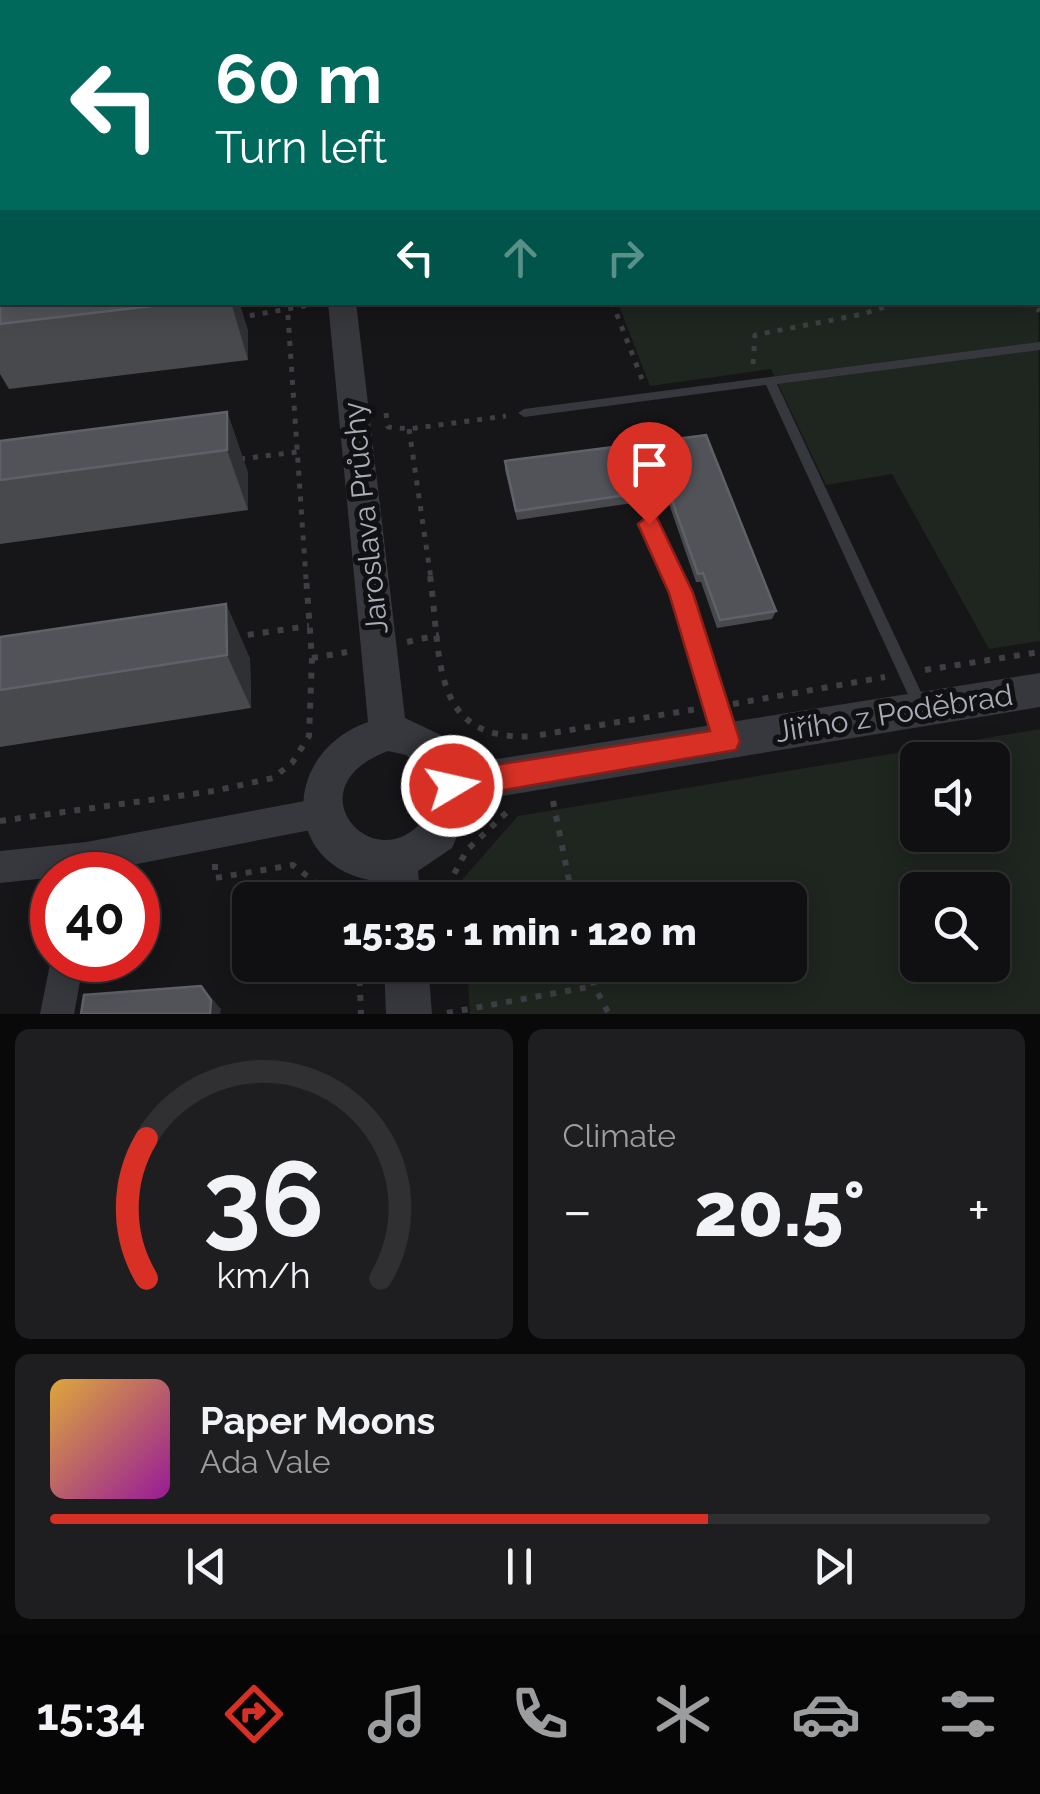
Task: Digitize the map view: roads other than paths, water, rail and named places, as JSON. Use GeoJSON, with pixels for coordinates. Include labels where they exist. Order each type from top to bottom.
{"type":"FeatureCollection","features":[{"type":"Feature","properties":{"kind":"street","name":"Jaroslava Průchy"},"geometry":{"type":"LineString","coordinates":[[342,305],[388,733]]}},
{"type":"Feature","properties":{"kind":"street","name":"Jiřího z Poděbrad"},"geometry":{"type":"LineString","coordinates":[[452,786],[1040,690]]}},
{"type":"Feature","properties":{"kind":"street"},"geometry":{"type":"LineString","coordinates":[[388,733],[406,734],[438,752],[448,767],[452,786],[452,804],[433,840],[398,880],[376,861],[356,856],[340,846],[327,830],[321,813],[326,775],[336,758],[352,745],[388,733]]}},
{"type":"Feature","properties":{"kind":"street"},"geometry":{"type":"LineString","coordinates":[[140,852],[321,813]]}},
{"type":"Feature","properties":{"kind":"street"},"geometry":{"type":"LineString","coordinates":[[0,867],[30,867]]}},
{"type":"Feature","properties":{"kind":"street"},"geometry":{"type":"LineString","coordinates":[[57,1014],[63,982]]}},
{"type":"Feature","properties":{"kind":"street"},"geometry":{"type":"LineString","coordinates":[[407,982],[409,1014]]}},
{"type":"Feature","properties":{"kind":"lane"},"geometry":{"type":"LineString","coordinates":[[524,414],[1040,346]]}},
{"type":"Feature","properties":{"kind":"lane"},"geometry":{"type":"LineString","coordinates":[[770,380],[922,709]]}},
{"type":"Feature","properties":{"kind":"lane"},"geometry":{"type":"LineString","coordinates":[[649,524],[681,593],[726,741]]}}]}
